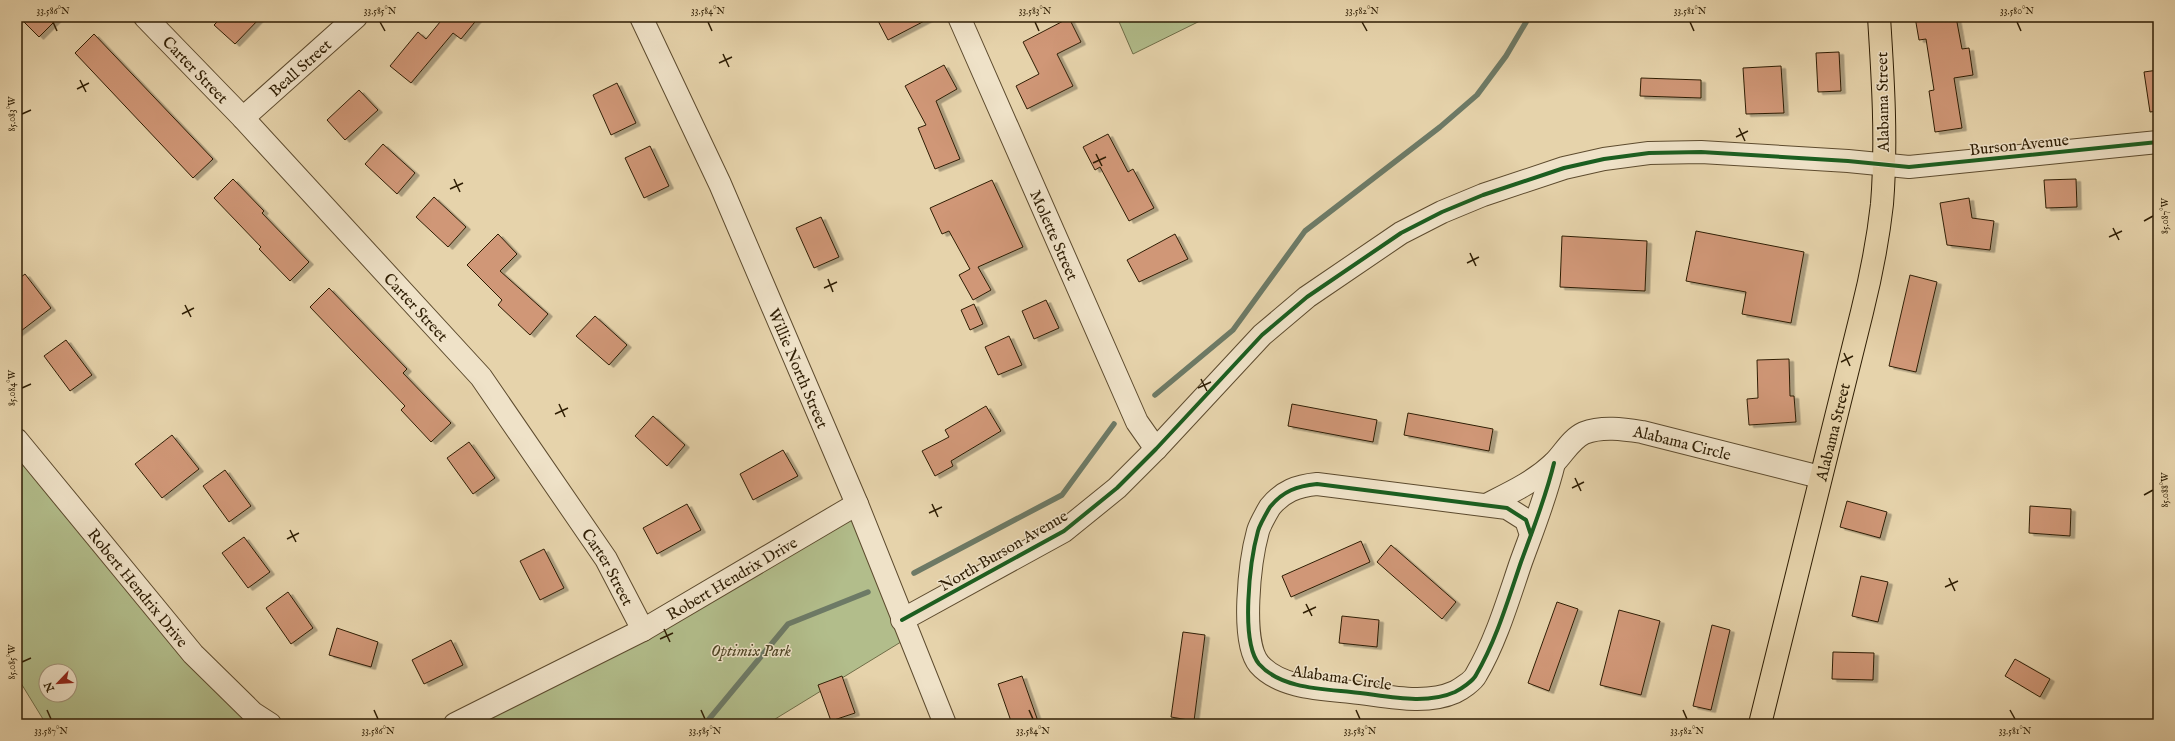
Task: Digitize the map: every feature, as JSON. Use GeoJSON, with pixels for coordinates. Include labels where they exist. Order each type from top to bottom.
{"type":"FeatureCollection","features":[{"type":"Feature","properties":{"kind":"main road","name":"Alabama Street"},"geometry":{"type":"LineString","coordinates":[[1760,724],[1862,312],[1876,249],[1882,202],[1883,165],[1882,65],[1879,17]]}},
{"type":"Feature","properties":{"kind":"street","name":"Carter Street"},"geometry":{"type":"LineString","coordinates":[[144,17],[243,118],[481,377],[606,559],[643,630]]}},
{"type":"Feature","properties":{"kind":"street","name":"Beall Street"},"geometry":{"type":"LineString","coordinates":[[243,118],[356,17]]}},
{"type":"Feature","properties":{"kind":"street","name":"Willie North Street"},"geometry":{"type":"LineString","coordinates":[[641,17],[720,184],[857,504],[902,620],[945,724]]}},
{"type":"Feature","properties":{"kind":"street","name":"Molette Street"},"geometry":{"type":"LineString","coordinates":[[959,17],[1137,422],[1156,449]]}},
{"type":"Feature","properties":{"kind":"street","name":"Burson Avenue"},"geometry":{"type":"LineString","coordinates":[[1883,165],[1909,167],[1943,165],[1993,157],[2158,142]]}},
{"type":"Feature","properties":{"kind":"street","name":"North Burson Avenue"},"geometry":{"type":"LineString","coordinates":[[902,620],[1064,531],[1117,488],[1156,449],[1262,335],[1306,297],[1401,233],[1442,212],[1483,195],[1564,168],[1604,159],[1648,153],[1701,152],[1848,161],[1883,165]]}},
{"type":"Feature","properties":{"kind":"street","name":"Alabama Circle"},"geometry":{"type":"LineString","coordinates":[[1486,505],[1525,485],[1554,463],[1572,442],[1585,433],[1614,428],[1642,432],[1820,477]]}},
{"type":"Feature","properties":{"kind":"street","name":"Robert Hendrix Drive"},"geometry":{"type":"LineString","coordinates":[[17,440],[193,654],[253,713],[270,724]]}},
{"type":"Feature","properties":{"kind":"street","name":"Alabama Circle"},"geometry":{"type":"LineString","coordinates":[[1531,534],[1526,520],[1507,508],[1316,484],[1298,486],[1284,494],[1270,508],[1258,530],[1252,563],[1248,621],[1250,642],[1259,664],[1280,680],[1328,689],[1428,699],[1455,692],[1475,677],[1508,599],[1531,534],[1554,463]]}},
{"type":"Feature","properties":{"kind":"street","name":"Robert Hendrix Drive"},"geometry":{"type":"LineString","coordinates":[[455,724],[643,630],[857,504]]}},
{"type":"Feature","properties":{"kind":"green space"},"geometry":{"type":"Polygon","coordinates":[[[1117,17],[1208,17],[1133,54],[1117,17]]]}},
{"type":"Feature","properties":{"kind":"green space"},"geometry":{"type":"Polygon","coordinates":[[[17,440],[193,654],[270,724],[46,724],[19,680],[17,681],[17,440]]]}},
{"type":"Feature","properties":{"kind":"green space","name":"Optimix Park"},"geometry":{"type":"Polygon","coordinates":[[[857,504],[909,637],[767,724],[455,724],[857,504]]]}},
{"type":"Feature","properties":{"kind":"building"},"geometry":{"type":"Polygon","coordinates":[[[19,17],[59,17],[39,37],[19,17]]]}},
{"type":"Feature","properties":{"kind":"building"},"geometry":{"type":"Polygon","coordinates":[[[222,17],[261,17],[235,44],[214,25],[222,17]]]}},
{"type":"Feature","properties":{"kind":"building"},"geometry":{"type":"Polygon","coordinates":[[[434,17],[479,17],[461,39],[453,33],[411,83],[390,66],[418,32],[426,39],[440,22],[434,17]]]}},
{"type":"Feature","properties":{"kind":"building"},"geometry":{"type":"Polygon","coordinates":[[[876,17],[932,17],[888,40],[876,17]]]}},
{"type":"Feature","properties":{"kind":"building"},"geometry":{"type":"Polygon","coordinates":[[[1915,17],[1956,17],[1962,49],[1969,48],[1973,75],[1954,78],[1962,128],[1935,132],[1929,91],[1934,90],[1926,39],[1919,40],[1915,17]]]}},
{"type":"Feature","properties":{"kind":"building"},"geometry":{"type":"Polygon","coordinates":[[[1069,18],[1081,42],[1057,54],[1073,86],[1027,109],[1016,86],[1039,74],[1023,42],[1069,18]]]}},
{"type":"Feature","properties":{"kind":"building"},"geometry":{"type":"Polygon","coordinates":[[[94,34],[213,159],[193,178],[75,53],[94,34]]]}},
{"type":"Feature","properties":{"kind":"building"},"geometry":{"type":"Polygon","coordinates":[[[1839,52],[1841,91],[1818,92],[1816,53],[1839,52]]]}},
{"type":"Feature","properties":{"kind":"building"},"geometry":{"type":"Polygon","coordinates":[[[944,65],[957,89],[936,101],[960,159],[935,169],[918,128],[926,125],[905,86],[944,65]]]}},
{"type":"Feature","properties":{"kind":"building"},"geometry":{"type":"Polygon","coordinates":[[[1781,66],[1784,113],[1746,114],[1743,68],[1781,66]]]}},
{"type":"Feature","properties":{"kind":"building"},"geometry":{"type":"Polygon","coordinates":[[[2158,70],[2158,111],[2150,112],[2144,72],[2158,70]]]}},
{"type":"Feature","properties":{"kind":"building"},"geometry":{"type":"Polygon","coordinates":[[[1641,78],[1701,80],[1701,98],[1640,96],[1641,78]]]}},
{"type":"Feature","properties":{"kind":"building"},"geometry":{"type":"Polygon","coordinates":[[[617,83],[636,123],[611,135],[593,95],[617,83]]]}},
{"type":"Feature","properties":{"kind":"building"},"geometry":{"type":"Polygon","coordinates":[[[359,90],[378,110],[345,140],[327,120],[359,90]]]}},
{"type":"Feature","properties":{"kind":"building"},"geometry":{"type":"Polygon","coordinates":[[[1108,134],[1128,172],[1133,169],[1154,208],[1129,221],[1100,167],[1095,170],[1083,147],[1108,134]]]}},
{"type":"Feature","properties":{"kind":"building"},"geometry":{"type":"Polygon","coordinates":[[[383,144],[415,173],[397,194],[365,164],[383,144]]]}},
{"type":"Feature","properties":{"kind":"building"},"geometry":{"type":"Polygon","coordinates":[[[650,146],[669,186],[644,198],[625,158],[650,146]]]}},
{"type":"Feature","properties":{"kind":"building"},"geometry":{"type":"Polygon","coordinates":[[[233,179],[264,211],[262,213],[309,262],[290,281],[259,249],[261,247],[214,198],[233,179]]]}},
{"type":"Feature","properties":{"kind":"building"},"geometry":{"type":"Polygon","coordinates":[[[2076,179],[2077,207],[2046,208],[2044,180],[2076,179]]]}},
{"type":"Feature","properties":{"kind":"building"},"geometry":{"type":"Polygon","coordinates":[[[992,180],[1023,247],[978,267],[991,290],[973,300],[959,275],[970,269],[949,231],[942,234],[930,208],[992,180]]]}},
{"type":"Feature","properties":{"kind":"building"},"geometry":{"type":"Polygon","coordinates":[[[434,197],[466,227],[448,247],[416,217],[434,197]]]}},
{"type":"Feature","properties":{"kind":"building"},"geometry":{"type":"Polygon","coordinates":[[[1969,198],[1972,218],[1994,221],[1990,250],[1947,245],[1940,203],[1969,198]]]}},
{"type":"Feature","properties":{"kind":"building"},"geometry":{"type":"Polygon","coordinates":[[[821,217],[839,257],[814,268],[796,228],[821,217]]]}},
{"type":"Feature","properties":{"kind":"building"},"geometry":{"type":"Polygon","coordinates":[[[1696,231],[1804,252],[1791,323],[1742,314],[1746,292],[1686,281],[1696,231]]]}},
{"type":"Feature","properties":{"kind":"building"},"geometry":{"type":"Polygon","coordinates":[[[498,234],[517,254],[500,271],[548,314],[530,335],[498,305],[502,300],[467,265],[498,234]]]}},
{"type":"Feature","properties":{"kind":"building"},"geometry":{"type":"Polygon","coordinates":[[[1175,234],[1188,259],[1139,282],[1127,260],[1175,234]]]}},
{"type":"Feature","properties":{"kind":"building"},"geometry":{"type":"Polygon","coordinates":[[[1562,236],[1647,241],[1645,291],[1560,287],[1562,236]]]}},
{"type":"Feature","properties":{"kind":"building"},"geometry":{"type":"Polygon","coordinates":[[[25,274],[51,308],[17,334],[17,280],[25,274]]]}},
{"type":"Feature","properties":{"kind":"building"},"geometry":{"type":"Polygon","coordinates":[[[1910,275],[1937,282],[1916,372],[1889,366],[1910,275]]]}},
{"type":"Feature","properties":{"kind":"building"},"geometry":{"type":"Polygon","coordinates":[[[329,288],[407,369],[403,373],[451,423],[431,442],[401,410],[405,406],[310,307],[329,288]]]}},
{"type":"Feature","properties":{"kind":"building"},"geometry":{"type":"Polygon","coordinates":[[[1046,300],[1059,328],[1034,339],[1022,311],[1046,300]]]}},
{"type":"Feature","properties":{"kind":"building"},"geometry":{"type":"Polygon","coordinates":[[[974,304],[983,324],[970,330],[961,310],[974,304]]]}},
{"type":"Feature","properties":{"kind":"building"},"geometry":{"type":"Polygon","coordinates":[[[595,316],[627,345],[609,365],[576,336],[595,316]]]}},
{"type":"Feature","properties":{"kind":"building"},"geometry":{"type":"Polygon","coordinates":[[[1009,336],[1022,365],[998,375],[985,347],[1009,336]]]}},
{"type":"Feature","properties":{"kind":"building"},"geometry":{"type":"Polygon","coordinates":[[[66,340],[92,375],[70,391],[44,356],[66,340]]]}},
{"type":"Feature","properties":{"kind":"building"},"geometry":{"type":"Polygon","coordinates":[[[1789,359],[1790,396],[1794,396],[1796,422],[1749,425],[1747,399],[1758,398],[1757,360],[1789,359]]]}},
{"type":"Feature","properties":{"kind":"building"},"geometry":{"type":"Polygon","coordinates":[[[1292,404],[1377,420],[1373,442],[1288,426],[1292,404]]]}},
{"type":"Feature","properties":{"kind":"building"},"geometry":{"type":"Polygon","coordinates":[[[986,406],[1001,431],[951,461],[953,466],[935,476],[922,451],[949,437],[945,430],[986,406]]]}},
{"type":"Feature","properties":{"kind":"building"},"geometry":{"type":"Polygon","coordinates":[[[1408,413],[1493,429],[1489,451],[1404,435],[1408,413]]]}},
{"type":"Feature","properties":{"kind":"building"},"geometry":{"type":"Polygon","coordinates":[[[653,416],[685,445],[667,466],[635,436],[653,416]]]}},
{"type":"Feature","properties":{"kind":"building"},"geometry":{"type":"Polygon","coordinates":[[[172,435],[199,469],[162,498],[135,464],[172,435]]]}},
{"type":"Feature","properties":{"kind":"building"},"geometry":{"type":"Polygon","coordinates":[[[469,442],[495,478],[473,494],[447,458],[469,442]]]}},
{"type":"Feature","properties":{"kind":"building"},"geometry":{"type":"Polygon","coordinates":[[[783,450],[798,476],[753,500],[740,474],[783,450]]]}},
{"type":"Feature","properties":{"kind":"building"},"geometry":{"type":"Polygon","coordinates":[[[225,470],[251,506],[229,522],[203,486],[225,470]]]}},
{"type":"Feature","properties":{"kind":"building"},"geometry":{"type":"Polygon","coordinates":[[[1847,501],[1887,512],[1880,538],[1840,527],[1847,501]]]}},
{"type":"Feature","properties":{"kind":"building"},"geometry":{"type":"Polygon","coordinates":[[[687,504],[701,530],[657,554],[643,528],[687,504]]]}},
{"type":"Feature","properties":{"kind":"building"},"geometry":{"type":"Polygon","coordinates":[[[2030,506],[2071,509],[2070,536],[2029,533],[2030,506]]]}},
{"type":"Feature","properties":{"kind":"building"},"geometry":{"type":"Polygon","coordinates":[[[244,537],[270,572],[248,588],[222,553],[244,537]]]}},
{"type":"Feature","properties":{"kind":"building"},"geometry":{"type":"Polygon","coordinates":[[[1361,541],[1370,562],[1291,597],[1282,576],[1361,541]]]}},
{"type":"Feature","properties":{"kind":"building"},"geometry":{"type":"Polygon","coordinates":[[[1391,545],[1456,602],[1442,619],[1377,562],[1391,545]]]}},
{"type":"Feature","properties":{"kind":"building"},"geometry":{"type":"Polygon","coordinates":[[[544,549],[564,588],[540,600],[520,561],[544,549]]]}},
{"type":"Feature","properties":{"kind":"building"},"geometry":{"type":"Polygon","coordinates":[[[1861,576],[1888,582],[1878,622],[1852,616],[1861,576]]]}},
{"type":"Feature","properties":{"kind":"building"},"geometry":{"type":"Polygon","coordinates":[[[288,592],[313,628],[291,644],[266,608],[288,592]]]}},
{"type":"Feature","properties":{"kind":"building"},"geometry":{"type":"Polygon","coordinates":[[[1557,602],[1578,609],[1549,691],[1528,683],[1557,602]]]}},
{"type":"Feature","properties":{"kind":"building"},"geometry":{"type":"Polygon","coordinates":[[[1619,610],[1660,621],[1641,695],[1600,685],[1619,610]]]}},
{"type":"Feature","properties":{"kind":"building"},"geometry":{"type":"Polygon","coordinates":[[[1342,616],[1379,620],[1377,647],[1339,643],[1342,616]]]}},
{"type":"Feature","properties":{"kind":"building"},"geometry":{"type":"Polygon","coordinates":[[[1712,625],[1730,630],[1711,710],[1693,706],[1712,625]]]}},
{"type":"Feature","properties":{"kind":"building"},"geometry":{"type":"Polygon","coordinates":[[[337,628],[378,642],[371,667],[329,655],[337,628]]]}},
{"type":"Feature","properties":{"kind":"building"},"geometry":{"type":"Polygon","coordinates":[[[1183,632],[1205,635],[1194,721],[1171,717],[1183,632]]]}},
{"type":"Feature","properties":{"kind":"building"},"geometry":{"type":"Polygon","coordinates":[[[451,640],[463,665],[424,684],[412,660],[451,640]]]}},
{"type":"Feature","properties":{"kind":"building"},"geometry":{"type":"Polygon","coordinates":[[[1833,652],[1874,653],[1873,680],[1832,679],[1833,652]]]}},
{"type":"Feature","properties":{"kind":"building"},"geometry":{"type":"Polygon","coordinates":[[[2015,659],[2050,679],[2040,697],[2005,676],[2015,659]]]}},
{"type":"Feature","properties":{"kind":"building"},"geometry":{"type":"Polygon","coordinates":[[[842,676],[855,713],[831,721],[818,685],[842,676]]]}},
{"type":"Feature","properties":{"kind":"building"},"geometry":{"type":"Polygon","coordinates":[[[1022,676],[1039,724],[1012,724],[998,684],[1022,676]]]}},
{"type":"Feature","properties":{"kind":"waterway"},"geometry":{"type":"LineString","coordinates":[[1155,395],[1233,330],[1305,231],[1440,127],[1477,95],[1506,56],[1529,17]]}},
{"type":"Feature","properties":{"kind":"waterway"},"geometry":{"type":"LineString","coordinates":[[914,573],[1062,495],[1114,424]]}},
{"type":"Feature","properties":{"kind":"waterway"},"geometry":{"type":"LineString","coordinates":[[705,724],[788,624],[868,592]]}},
{"type":"Feature","properties":{"kind":"cycle path"},"geometry":{"type":"LineString","coordinates":[[902,620],[1064,531],[1117,488],[1156,449],[1262,335],[1307,297],[1401,233],[1442,212],[1483,195],[1564,168],[1604,159],[1649,153],[1701,152],[1848,161],[1909,167],[2158,142]]}},
{"type":"Feature","properties":{"kind":"cycle path"},"geometry":{"type":"LineString","coordinates":[[1531,535],[1526,520],[1507,508],[1317,484],[1291,490],[1280,497],[1270,507],[1258,531],[1252,561],[1248,600],[1248,619],[1253,653],[1259,664],[1268,672],[1289,683],[1302,686],[1417,699],[1443,696],[1460,689],[1470,682],[1476,675],[1496,634],[1535,525],[1554,463]]}}]}
